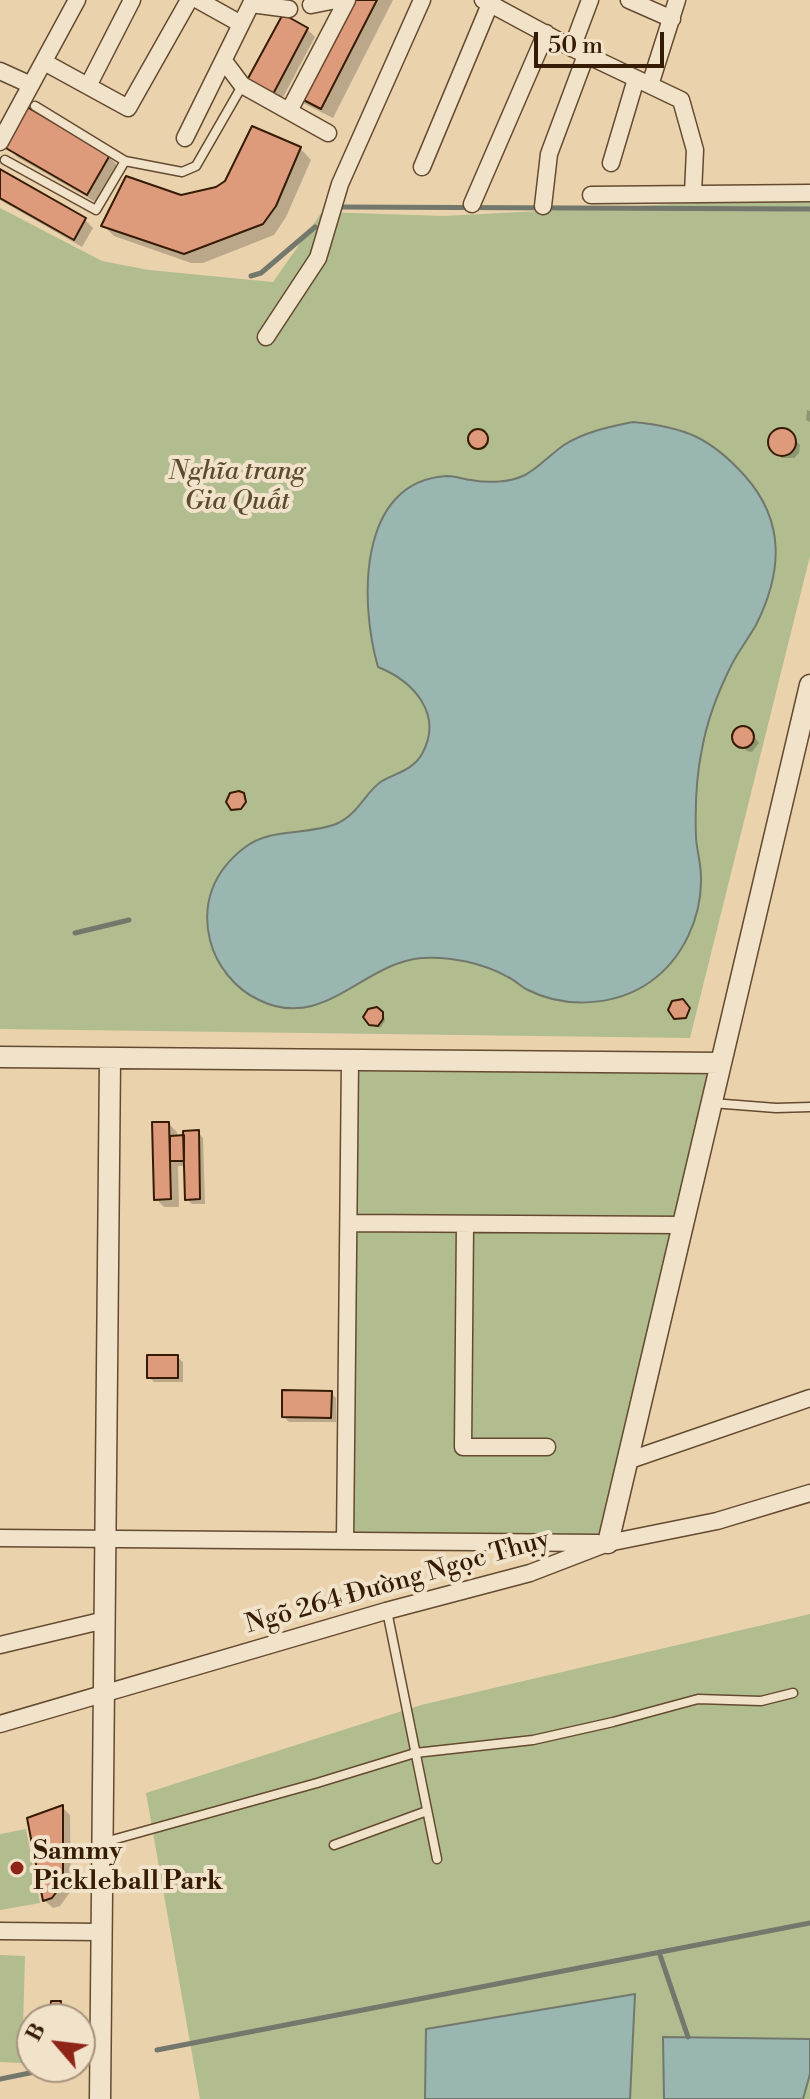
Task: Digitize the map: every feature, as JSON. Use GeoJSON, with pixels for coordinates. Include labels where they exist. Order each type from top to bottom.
{"type":"FeatureCollection","features":[{"type":"Feature","properties":{"kind":"street"},"geometry":{"type":"LineString","coordinates":[[0,142],[77,0]]}},
{"type":"Feature","properties":{"kind":"street"},"geometry":{"type":"LineString","coordinates":[[88,86],[132,0]]}},
{"type":"Feature","properties":{"kind":"street"},"geometry":{"type":"LineString","coordinates":[[44,62],[128,108],[189,0]]}},
{"type":"Feature","properties":{"kind":"street"},"geometry":{"type":"LineString","coordinates":[[198,0],[241,24]]}},
{"type":"Feature","properties":{"kind":"street"},"geometry":{"type":"LineString","coordinates":[[311,5],[336,0]]}},
{"type":"Feature","properties":{"kind":"street"},"geometry":{"type":"LineString","coordinates":[[289,111],[347,0]]}},
{"type":"Feature","properties":{"kind":"street"},"geometry":{"type":"LineString","coordinates":[[266,337],[318,258],[340,184],[422,0]]}},
{"type":"Feature","properties":{"kind":"street"},"geometry":{"type":"LineString","coordinates":[[543,206],[549,154],[579,52],[590,0]]}},
{"type":"Feature","properties":{"kind":"street"},"geometry":{"type":"LineString","coordinates":[[629,0],[672,19]]}},
{"type":"Feature","properties":{"kind":"street"},"geometry":{"type":"LineString","coordinates":[[611,163],[672,19],[677,0]]}},
{"type":"Feature","properties":{"kind":"street"},"geometry":{"type":"LineString","coordinates":[[185,138],[252,2],[289,9]]}},
{"type":"Feature","properties":{"kind":"street"},"geometry":{"type":"LineString","coordinates":[[422,167],[486,2],[579,52],[681,100],[695,150],[693,193]]}},
{"type":"Feature","properties":{"kind":"street"},"geometry":{"type":"LineString","coordinates":[[472,204],[546,33]]}},
{"type":"Feature","properties":{"kind":"street"},"geometry":{"type":"LineString","coordinates":[[224,61],[242,85],[328,133]]}},
{"type":"Feature","properties":{"kind":"street"},"geometry":{"type":"LineString","coordinates":[[0,71],[31,85]]}},
{"type":"Feature","properties":{"kind":"street"},"geometry":{"type":"LineString","coordinates":[[591,195],[810,193]]}},
{"type":"Feature","properties":{"kind":"street"},"geometry":{"type":"LineString","coordinates":[[0,1538],[608,1543],[810,685]]}},
{"type":"Feature","properties":{"kind":"street"},"geometry":{"type":"LineString","coordinates":[[0,1057],[721,1063]]}},
{"type":"Feature","properties":{"kind":"street"},"geometry":{"type":"LineString","coordinates":[[100,2099],[110,1058]]}},
{"type":"Feature","properties":{"kind":"street"},"geometry":{"type":"LineString","coordinates":[[345,1541],[350,1060]]}},
{"type":"Feature","properties":{"kind":"street"},"geometry":{"type":"LineString","coordinates":[[349,1223],[683,1225]]}},
{"type":"Feature","properties":{"kind":"street"},"geometry":{"type":"LineString","coordinates":[[465,1224],[463,1447],[547,1447]]}},
{"type":"Feature","properties":{"kind":"street"},"geometry":{"type":"LineString","coordinates":[[627,1461],[810,1398]]}},
{"type":"Feature","properties":{"kind":"street","name":"Ngõ 264 Đường Ngọc Thụy"},"geometry":{"type":"LineString","coordinates":[[0,1724],[386,1611],[530,1573],[608,1543],[717,1521],[810,1493]]}},
{"type":"Feature","properties":{"kind":"street"},"geometry":{"type":"LineString","coordinates":[[0,1645],[105,1620]]}},
{"type":"Feature","properties":{"kind":"street"},"geometry":{"type":"LineString","coordinates":[[0,1931],[101,1932]]}},
{"type":"Feature","properties":{"kind":"lane"},"geometry":{"type":"LineString","coordinates":[[35,106],[125,161],[182,172],[196,166],[242,85]]}},
{"type":"Feature","properties":{"kind":"lane"},"geometry":{"type":"LineString","coordinates":[[5,160],[96,210],[125,161]]}},
{"type":"Feature","properties":{"kind":"lane"},"geometry":{"type":"LineString","coordinates":[[712,1103],[810,1107]]}},
{"type":"Feature","properties":{"kind":"lane"},"geometry":{"type":"LineString","coordinates":[[386,1611],[437,1859]]}},
{"type":"Feature","properties":{"kind":"lane"},"geometry":{"type":"LineString","coordinates":[[102,1843],[415,1753],[533,1740],[698,1699],[761,1701],[793,1693]]}},
{"type":"Feature","properties":{"kind":"lane"},"geometry":{"type":"LineString","coordinates":[[334,1845],[427,1811]]}},
{"type":"Feature","properties":{"kind":"green space","name":"Nghĩa trang Gia Quất"},"geometry":{"type":"Polygon","coordinates":[[[693,193],[810,193],[810,556],[690,1038],[0,1029],[0,208],[102,261],[149,270],[273,282],[322,212],[444,216],[693,203],[693,193]]]}},
{"type":"Feature","properties":{"kind":"green space"},"geometry":{"type":"Polygon","coordinates":[[[350,1060],[721,1063],[608,1543],[346,1541],[350,1060]]]}},
{"type":"Feature","properties":{"kind":"green space"},"geometry":{"type":"Polygon","coordinates":[[[810,1614],[810,2099],[200,2099],[146,1793],[421,1705],[810,1614]]]}},
{"type":"Feature","properties":{"kind":"green space","name":"Sammy Pickleball Park"},"geometry":{"type":"Polygon","coordinates":[[[26,1829],[40,1903],[0,1910],[0,1834],[26,1829]]]}},
{"type":"Feature","properties":{"kind":"green space"},"geometry":{"type":"Polygon","coordinates":[[[0,1955],[25,1956],[24,2003],[16,2003],[16,2063],[0,2062],[0,1955]]]}},
{"type":"Feature","properties":{"kind":"water"},"geometry":{"type":"Polygon","coordinates":[[[633,422],[682,431],[720,452],[758,493],[768,511],[776,548],[775,567],[765,606],[726,676],[704,738],[696,804],[700,892],[694,922],[681,949],[662,973],[637,990],[590,1002],[542,996],[488,968],[444,958],[422,958],[400,963],[323,1002],[303,1008],[282,1008],[242,990],[217,958],[208,926],[212,889],[225,867],[254,841],[277,834],[324,828],[344,820],[382,781],[414,764],[428,739],[427,713],[421,701],[403,681],[378,667],[368,612],[372,550],[380,522],[395,499],[417,483],[447,476],[491,482],[519,478],[572,440],[597,430],[633,422]]]}},
{"type":"Feature","properties":{"kind":"water"},"geometry":{"type":"Polygon","coordinates":[[[635,1994],[630,2099],[425,2099],[426,2029],[635,1994]]]}},
{"type":"Feature","properties":{"kind":"water"},"geometry":{"type":"Polygon","coordinates":[[[663,2037],[810,2039],[810,2074],[803,2099],[664,2099],[663,2037]]]}},
{"type":"Feature","properties":{"kind":"building"},"geometry":{"type":"Polygon","coordinates":[[[342,0],[377,0],[321,109],[290,93],[342,0]]]}},
{"type":"Feature","properties":{"kind":"building"},"geometry":{"type":"Polygon","coordinates":[[[283,14],[308,28],[272,96],[246,82],[283,14]]]}},
{"type":"Feature","properties":{"kind":"building"},"geometry":{"type":"Polygon","coordinates":[[[27,107],[110,155],[87,195],[4,147],[27,107]]]}},
{"type":"Feature","properties":{"kind":"building"},"geometry":{"type":"Polygon","coordinates":[[[252,126],[301,147],[276,206],[263,224],[184,254],[101,226],[126,176],[181,195],[216,187],[225,181],[252,126]]]}},
{"type":"Feature","properties":{"kind":"building"},"geometry":{"type":"Polygon","coordinates":[[[0,169],[86,218],[74,240],[0,198],[0,169]]]}},
{"type":"Feature","properties":{"kind":"building"},"geometry":{"type":"Polygon","coordinates":[[[782,428],[792,432],[796,442],[792,452],[782,456],[772,452],[768,442],[772,432],[782,428]]]}},
{"type":"Feature","properties":{"kind":"building"},"geometry":{"type":"Polygon","coordinates":[[[478,429],[485,432],[488,439],[485,446],[478,449],[471,446],[468,439],[471,432],[478,429]]]}},
{"type":"Feature","properties":{"kind":"building"},"geometry":{"type":"Polygon","coordinates":[[[743,726],[751,729],[754,737],[751,745],[743,748],[735,745],[732,737],[735,729],[743,726]]]}},
{"type":"Feature","properties":{"kind":"building"},"geometry":{"type":"Polygon","coordinates":[[[230,793],[244,793],[246,802],[241,809],[231,810],[226,802],[230,793]]]}},
{"type":"Feature","properties":{"kind":"building"},"geometry":{"type":"Polygon","coordinates":[[[683,999],[690,1008],[686,1018],[674,1019],[668,1010],[672,1001],[683,999]]]}},
{"type":"Feature","properties":{"kind":"building"},"geometry":{"type":"Polygon","coordinates":[[[377,1007],[383,1012],[383,1019],[378,1026],[369,1025],[363,1017],[368,1009],[377,1007]]]}},
{"type":"Feature","properties":{"kind":"building"},"geometry":{"type":"Polygon","coordinates":[[[152,1122],[169,1122],[171,1199],[154,1200],[152,1122]]]}},
{"type":"Feature","properties":{"kind":"building"},"geometry":{"type":"Polygon","coordinates":[[[199,1130],[200,1199],[185,1200],[183,1131],[199,1130]]]}},
{"type":"Feature","properties":{"kind":"building"},"geometry":{"type":"Polygon","coordinates":[[[184,1135],[184,1161],[170,1161],[170,1136],[184,1135]]]}},
{"type":"Feature","properties":{"kind":"building"},"geometry":{"type":"Polygon","coordinates":[[[147,1355],[178,1355],[178,1378],[147,1378],[147,1355]]]}},
{"type":"Feature","properties":{"kind":"building"},"geometry":{"type":"Polygon","coordinates":[[[282,1390],[332,1391],[331,1418],[282,1417],[282,1390]]]}},
{"type":"Feature","properties":{"kind":"building"},"geometry":{"type":"Polygon","coordinates":[[[63,1805],[63,1883],[52,1898],[43,1901],[27,1818],[63,1805]]]}},
{"type":"Feature","properties":{"kind":"waterway"},"geometry":{"type":"LineString","coordinates":[[340,207],[810,209]]}},
{"type":"Feature","properties":{"kind":"waterway"},"geometry":{"type":"LineString","coordinates":[[251,276],[261,273],[315,227]]}},
{"type":"Feature","properties":{"kind":"waterway"},"geometry":{"type":"LineString","coordinates":[[75,933],[129,920]]}},
{"type":"Feature","properties":{"kind":"waterway"},"geometry":{"type":"LineString","coordinates":[[157,2050],[810,1923]]}},
{"type":"Feature","properties":{"kind":"waterway"},"geometry":{"type":"LineString","coordinates":[[659,1952],[688,2037]]}},
{"type":"Feature","properties":{"kind":"waterway"},"geometry":{"type":"LineString","coordinates":[[0,2079],[16,2076]]}},
{"type":"Feature","properties":{"kind":"place","name":"Sammy Pickleball Park"},"geometry":{"type":"Point","coordinates":[17,1868]}}]}
